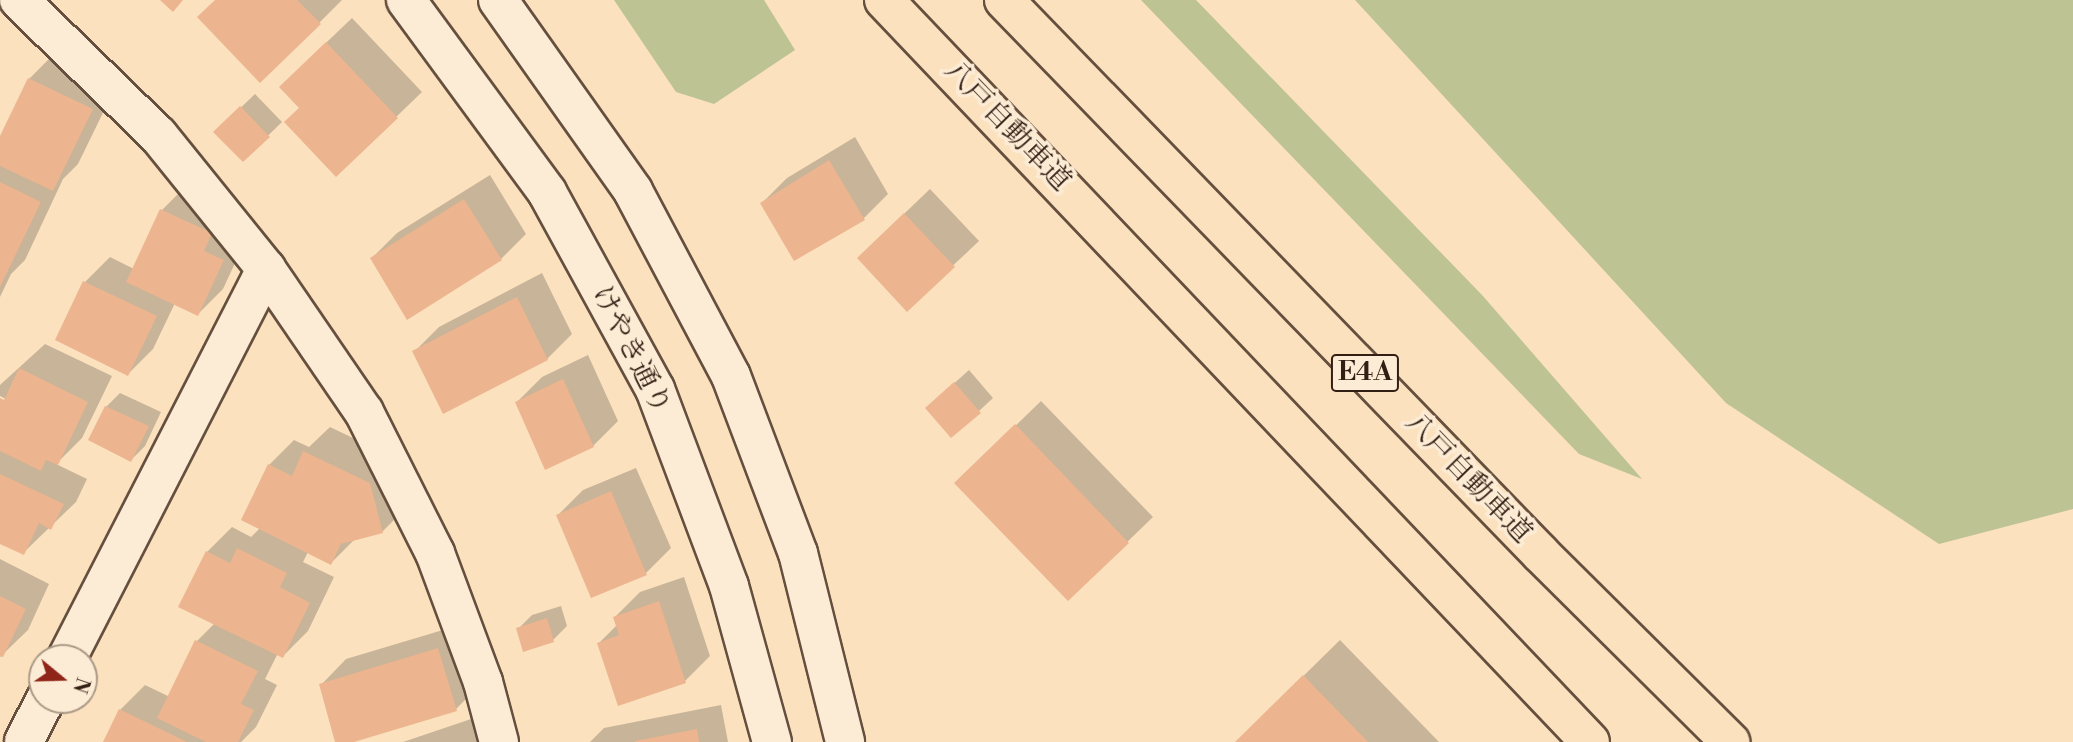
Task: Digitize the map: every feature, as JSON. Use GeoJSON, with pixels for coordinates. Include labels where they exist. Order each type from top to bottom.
{"type":"FeatureCollection","features":[{"type":"Feature","properties":{"kind":"highway","name":"八戸自動車道"},"geometry":{"type":"LineString","coordinates":[[884,0],[1590,742]]}},
{"type":"Feature","properties":{"kind":"highway","name":"八戸自動車道"},"geometry":{"type":"LineString","coordinates":[[1004,0],[1531,544],[1730,742]]}},
{"type":"Feature","properties":{"kind":"street"},"geometry":{"type":"LineString","coordinates":[[19,0],[158,135],[266,269],[365,412],[429,541],[483,682],[499,742]]}},
{"type":"Feature","properties":{"kind":"street","name":"けやき通り"},"geometry":{"type":"LineString","coordinates":[[405,0],[547,192],[656,389],[729,586],[772,742]]}},
{"type":"Feature","properties":{"kind":"street"},"geometry":{"type":"LineString","coordinates":[[498,0],[524,31],[633,191],[732,376],[798,553],[845,742]]}},
{"type":"Feature","properties":{"kind":"street"},"geometry":{"type":"LineString","coordinates":[[74,644],[266,269]]}},
{"type":"Feature","properties":{"kind":"street"},"geometry":{"type":"LineString","coordinates":[[24,742],[39,714]]}},
{"type":"Feature","properties":{"kind":"green space"},"geometry":{"type":"Polygon","coordinates":[[[614,0],[764,0],[795,50],[714,104],[676,92],[614,0]]]}},
{"type":"Feature","properties":{"kind":"green space"},"geometry":{"type":"Polygon","coordinates":[[[1141,0],[1196,0],[1482,295],[1642,479],[1579,454],[1141,0]]]}},
{"type":"Feature","properties":{"kind":"green space"},"geometry":{"type":"Polygon","coordinates":[[[1355,0],[2073,0],[2073,509],[1939,544],[1726,403],[1355,0]]]}},
{"type":"Feature","properties":{"kind":"building"},"geometry":{"type":"Polygon","coordinates":[[[160,0],[183,0],[173,12],[160,0]]]}},
{"type":"Feature","properties":{"kind":"building"},"geometry":{"type":"Polygon","coordinates":[[[215,0],[297,0],[321,24],[260,83],[197,17],[215,0]]]}},
{"type":"Feature","properties":{"kind":"building"},"geometry":{"type":"Polygon","coordinates":[[[326,42],[398,118],[336,177],[284,122],[299,108],[279,87],[326,42]]]}},
{"type":"Feature","properties":{"kind":"building"},"geometry":{"type":"Polygon","coordinates":[[[28,78],[93,109],[53,191],[0,166],[0,136],[28,78]]]}},
{"type":"Feature","properties":{"kind":"building"},"geometry":{"type":"Polygon","coordinates":[[[240,106],[270,137],[243,162],[213,132],[240,106]]]}},
{"type":"Feature","properties":{"kind":"building"},"geometry":{"type":"Polygon","coordinates":[[[829,160],[865,220],[794,261],[760,203],[829,160]]]}},
{"type":"Feature","properties":{"kind":"building"},"geometry":{"type":"Polygon","coordinates":[[[0,182],[41,202],[0,287],[0,182]]]}},
{"type":"Feature","properties":{"kind":"building"},"geometry":{"type":"Polygon","coordinates":[[[464,199],[502,260],[407,320],[370,258],[464,199]]]}},
{"type":"Feature","properties":{"kind":"building"},"geometry":{"type":"Polygon","coordinates":[[[160,209],[212,233],[204,251],[224,260],[198,316],[126,282],[160,209]]]}},
{"type":"Feature","properties":{"kind":"building"},"geometry":{"type":"Polygon","coordinates":[[[904,213],[955,267],[907,312],[857,258],[904,213]]]}},
{"type":"Feature","properties":{"kind":"building"},"geometry":{"type":"Polygon","coordinates":[[[83,281],[157,316],[128,376],[55,340],[83,281]]]}},
{"type":"Feature","properties":{"kind":"building"},"geometry":{"type":"Polygon","coordinates":[[[517,297],[548,360],[443,414],[412,351],[517,297]]]}},
{"type":"Feature","properties":{"kind":"building"},"geometry":{"type":"Polygon","coordinates":[[[19,368],[88,402],[58,465],[46,460],[41,471],[0,451],[0,398],[4,400],[19,368]]]}},
{"type":"Feature","properties":{"kind":"building"},"geometry":{"type":"Polygon","coordinates":[[[563,379],[594,447],[545,470],[515,402],[563,379]]]}},
{"type":"Feature","properties":{"kind":"building"},"geometry":{"type":"Polygon","coordinates":[[[954,382],[981,413],[951,438],[925,408],[954,382]]]}},
{"type":"Feature","properties":{"kind":"building"},"geometry":{"type":"Polygon","coordinates":[[[105,406],[149,426],[131,462],[88,440],[105,406]]]}},
{"type":"Feature","properties":{"kind":"building"},"geometry":{"type":"Polygon","coordinates":[[[1015,424],[1129,543],[1068,601],[954,483],[1015,424]]]}},
{"type":"Feature","properties":{"kind":"building"},"geometry":{"type":"Polygon","coordinates":[[[303,451],[370,483],[383,533],[341,544],[331,565],[241,520],[268,464],[292,476],[303,451]]]}},
{"type":"Feature","properties":{"kind":"building"},"geometry":{"type":"Polygon","coordinates":[[[0,474],[64,504],[51,530],[39,523],[24,555],[0,544],[0,474]]]}},
{"type":"Feature","properties":{"kind":"building"},"geometry":{"type":"Polygon","coordinates":[[[611,491],[647,575],[591,598],[556,515],[611,491]]]}},
{"type":"Feature","properties":{"kind":"building"},"geometry":{"type":"Polygon","coordinates":[[[237,548],[287,573],[280,587],[310,603],[283,658],[178,607],[206,551],[230,563],[237,548]]]}},
{"type":"Feature","properties":{"kind":"building"},"geometry":{"type":"Polygon","coordinates":[[[0,596],[26,609],[3,657],[0,656],[0,596]]]}},
{"type":"Feature","properties":{"kind":"building"},"geometry":{"type":"Polygon","coordinates":[[[659,601],[686,683],[618,706],[597,643],[619,635],[613,617],[659,601]]]}},
{"type":"Feature","properties":{"kind":"building"},"geometry":{"type":"Polygon","coordinates":[[[547,618],[554,642],[523,652],[516,628],[547,618]]]}},
{"type":"Feature","properties":{"kind":"building"},"geometry":{"type":"Polygon","coordinates":[[[195,640],[258,671],[241,704],[254,710],[238,742],[206,742],[157,718],[195,640]]]}},
{"type":"Feature","properties":{"kind":"building"},"geometry":{"type":"Polygon","coordinates":[[[438,648],[457,711],[354,742],[335,742],[319,684],[438,648]]]}},
{"type":"Feature","properties":{"kind":"building"},"geometry":{"type":"Polygon","coordinates":[[[1303,675],[1368,742],[1235,742],[1303,675]]]}},
{"type":"Feature","properties":{"kind":"building"},"geometry":{"type":"Polygon","coordinates":[[[119,709],[146,722],[187,742],[103,742],[119,709]]]}},
{"type":"Feature","properties":{"kind":"building"},"geometry":{"type":"Polygon","coordinates":[[[697,729],[699,742],[635,742],[635,741],[697,729]]]}}]}
